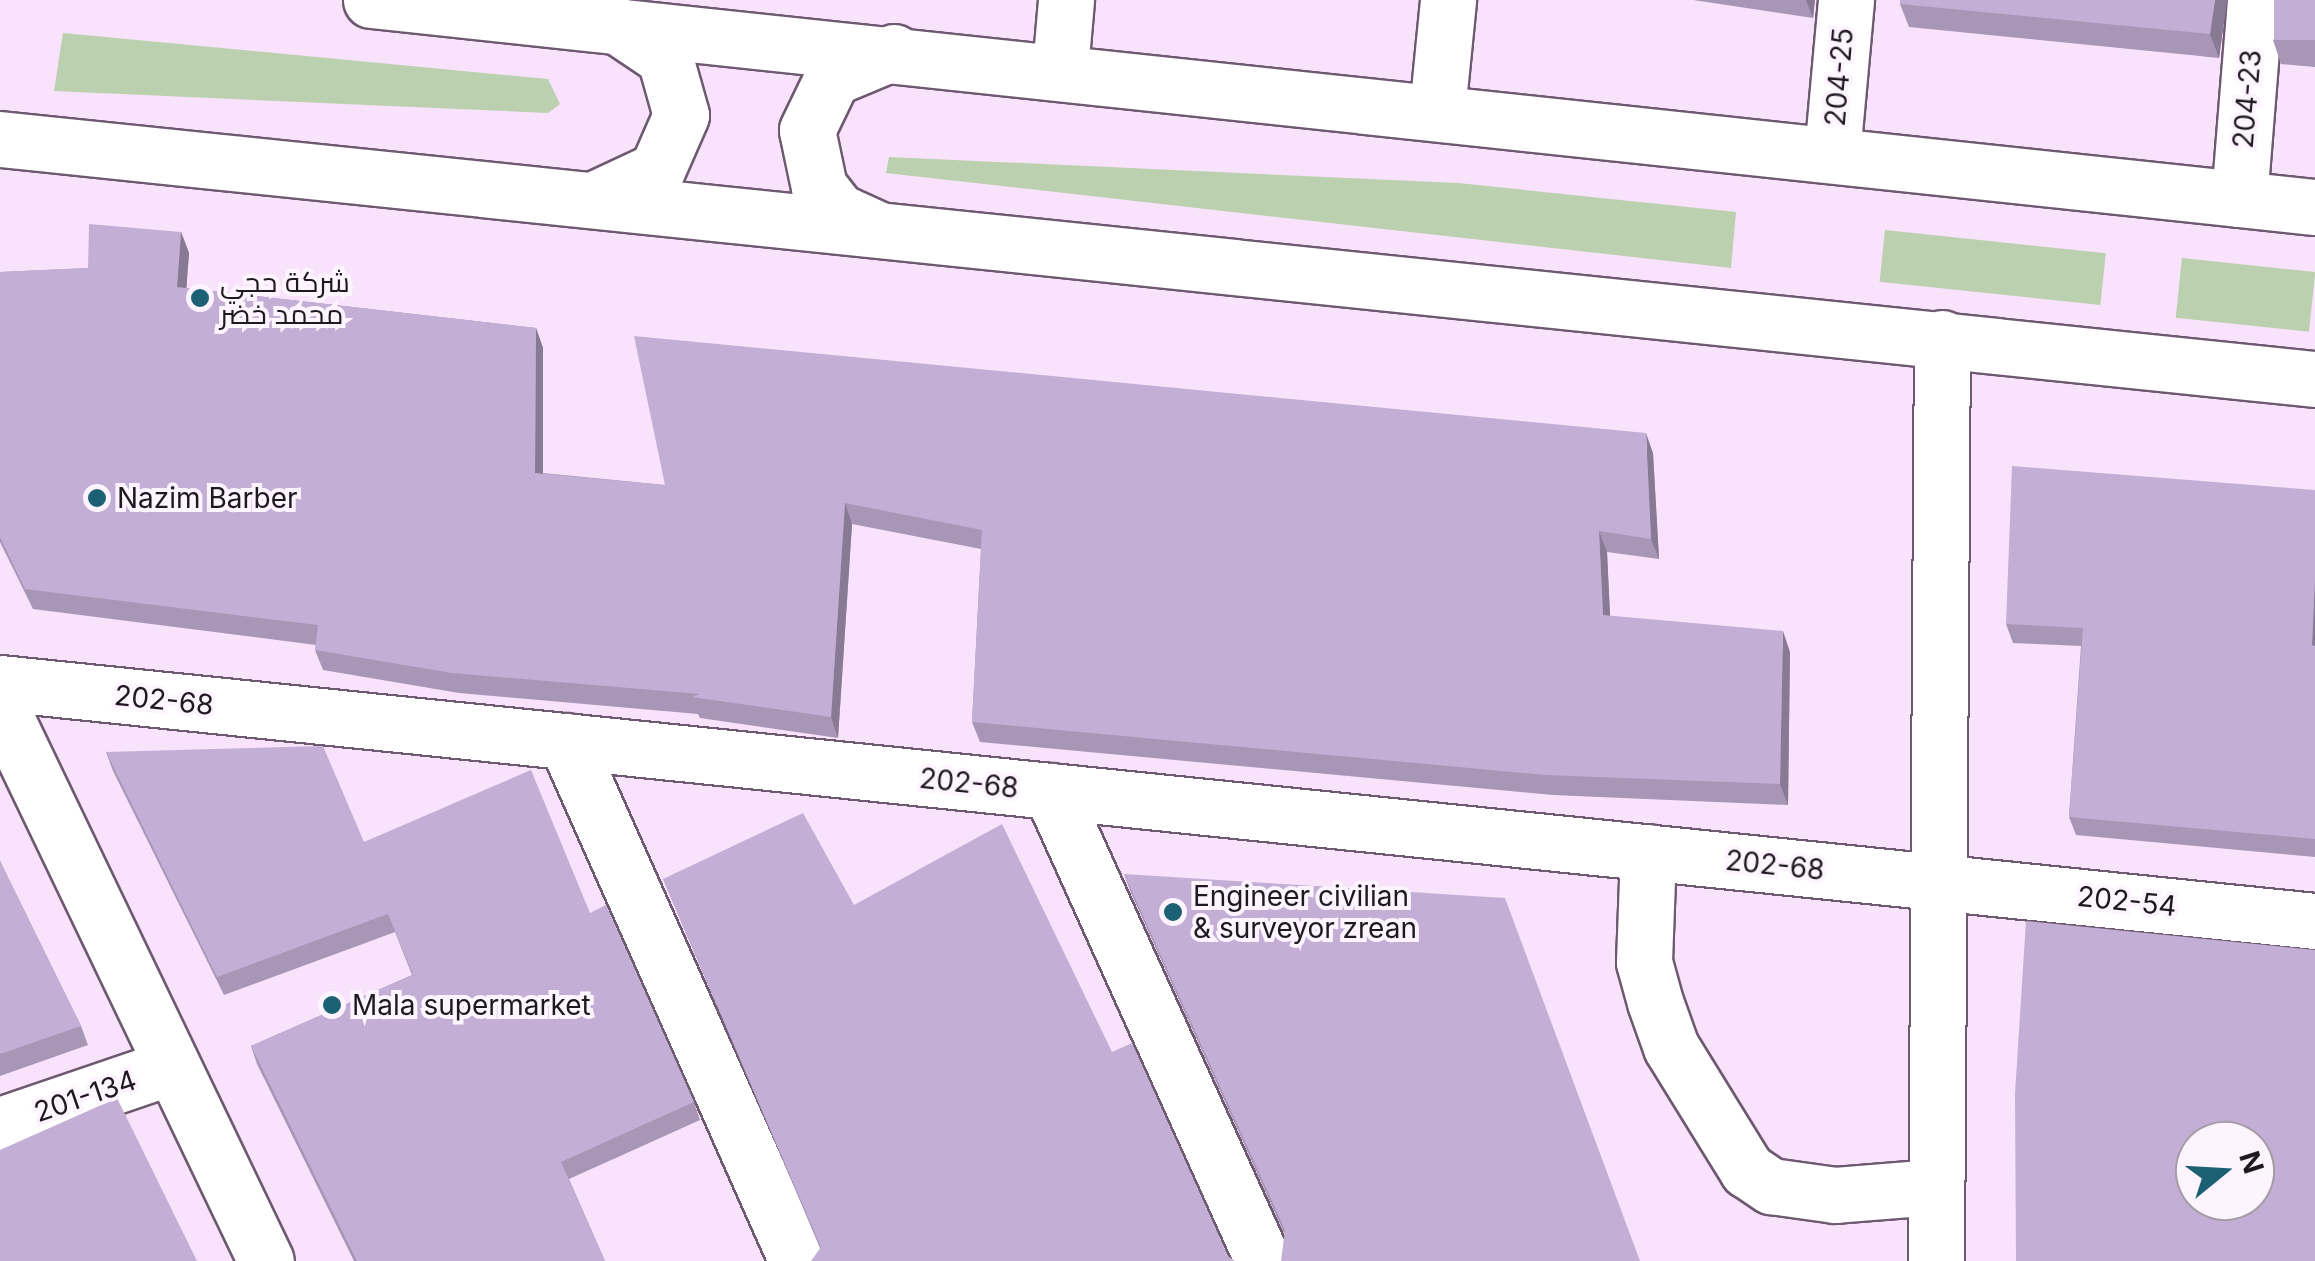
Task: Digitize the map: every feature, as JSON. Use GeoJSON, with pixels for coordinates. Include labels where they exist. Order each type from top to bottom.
{"type":"FeatureCollection","features":[{"type":"Feature","properties":{"kind":"main road"},"geometry":{"type":"LineString","coordinates":[[370,0],[605,10],[912,52],[2315,206]]}},
{"type":"Feature","properties":{"kind":"main road"},"geometry":{"type":"LineString","coordinates":[[1060,68],[1066,0]]}},
{"type":"Feature","properties":{"kind":"main road"},"geometry":{"type":"LineString","coordinates":[[1437,110],[1448,0]]}},
{"type":"Feature","properties":{"kind":"main road","name":"204-25"},"geometry":{"type":"LineString","coordinates":[[1832,154],[1846,0]]}},
{"type":"Feature","properties":{"kind":"main road","name":"204-23"},"geometry":{"type":"LineString","coordinates":[[2239,198],[2255,0]]}},
{"type":"Feature","properties":{"kind":"main road"},"geometry":{"type":"LineString","coordinates":[[587,200],[646,180],[666,158],[680,115],[665,58],[605,10]]}},
{"type":"Feature","properties":{"kind":"main road"},"geometry":{"type":"LineString","coordinates":[[879,229],[850,220],[819,187],[807,130],[842,69],[868,56],[912,52]]}},
{"type":"Feature","properties":{"kind":"main road"},"geometry":{"type":"LineString","coordinates":[[0,139],[2315,379]]}},
{"type":"Feature","properties":{"kind":"main road"},"geometry":{"type":"LineString","coordinates":[[1936,1261],[1942,338]]}},
{"type":"Feature","properties":{"kind":"main road","name":"202-68"},"geometry":{"type":"LineString","coordinates":[[0,683],[1939,882]]}},
{"type":"Feature","properties":{"kind":"main road"},"geometry":{"type":"LineString","coordinates":[[0,706],[266,1261]]}},
{"type":"Feature","properties":{"kind":"main road"},"geometry":{"type":"LineString","coordinates":[[566,742],[796,1261]]}},
{"type":"Feature","properties":{"kind":"main road"},"geometry":{"type":"LineString","coordinates":[[1051,791],[1263,1261]]}},
{"type":"Feature","properties":{"kind":"main road"},"geometry":{"type":"LineString","coordinates":[[1648,852],[1644,962],[1655,1002],[1672,1047],[1748,1170],[1771,1186],[1835,1194],[1935,1187]]}},
{"type":"Feature","properties":{"kind":"main road","name":"202-54"},"geometry":{"type":"LineString","coordinates":[[1939,882],[2315,921]]}},
{"type":"Feature","properties":{"kind":"main road","name":"201-134"},"geometry":{"type":"LineString","coordinates":[[0,1125],[170,1067]]}},
{"type":"Feature","properties":{"kind":"green space"},"geometry":{"type":"Polygon","coordinates":[[[63,33],[548,79],[560,104],[548,113],[54,91],[63,33]]]}},
{"type":"Feature","properties":{"kind":"green space"},"geometry":{"type":"Polygon","coordinates":[[[889,157],[1458,183],[1736,212],[1731,268],[886,173],[889,157]]]}},
{"type":"Feature","properties":{"kind":"green space"},"geometry":{"type":"Polygon","coordinates":[[[1885,230],[2106,253],[2100,305],[1880,282],[1885,230]]]}},
{"type":"Feature","properties":{"kind":"green space"},"geometry":{"type":"Polygon","coordinates":[[[2182,258],[2315,272],[2309,332],[2176,318],[2182,258]]]}},
{"type":"Feature","properties":{"kind":"building"},"geometry":{"type":"Polygon","coordinates":[[[1900,0],[2215,0],[2210,34],[1900,4],[1900,0]]]}},
{"type":"Feature","properties":{"kind":"building"},"geometry":{"type":"Polygon","coordinates":[[[2274,0],[2315,0],[2315,40],[2274,40],[2274,0]]]}},
{"type":"Feature","properties":{"kind":"building"},"geometry":{"type":"Polygon","coordinates":[[[89,224],[181,232],[177,287],[536,328],[535,473],[665,485],[634,336],[1646,433],[1651,539],[1599,531],[1603,615],[1783,631],[1780,784],[1545,775],[972,722],[982,530],[845,503],[831,717],[692,697],[700,694],[452,673],[315,650],[318,625],[25,589],[0,537],[0,272],[88,268],[89,224]]]}},
{"type":"Feature","properties":{"kind":"building"},"geometry":{"type":"Polygon","coordinates":[[[2012,466],[2315,490],[2315,839],[2069,817],[2083,628],[2006,624],[2012,466]]]}},
{"type":"Feature","properties":{"kind":"building"},"geometry":{"type":"Polygon","coordinates":[[[323,746],[364,842],[531,770],[590,913],[606,905],[694,1102],[561,1162],[605,1261],[357,1261],[251,1046],[413,975],[388,914],[217,977],[106,752],[323,746]]]}},
{"type":"Feature","properties":{"kind":"building"},"geometry":{"type":"Polygon","coordinates":[[[803,813],[854,905],[1002,824],[1112,1052],[1132,1043],[1228,1256],[1235,1261],[811,1261],[821,1247],[663,879],[803,813]]]}},
{"type":"Feature","properties":{"kind":"building"},"geometry":{"type":"Polygon","coordinates":[[[0,861],[81,1026],[0,1054],[0,861]]]}},
{"type":"Feature","properties":{"kind":"building"},"geometry":{"type":"Polygon","coordinates":[[[1124,874],[1505,898],[1640,1261],[1281,1261],[1285,1230],[1124,874]]]}},
{"type":"Feature","properties":{"kind":"building"},"geometry":{"type":"Polygon","coordinates":[[[2026,921],[2315,950],[2315,1261],[2016,1261],[2015,1093],[2026,921]]]}},
{"type":"Feature","properties":{"kind":"building"},"geometry":{"type":"Polygon","coordinates":[[[117,1098],[197,1261],[0,1261],[0,1150],[117,1098]]]}},
{"type":"Feature","properties":{"kind":"place","name":"شركة حجي محمد خضر"},"geometry":{"type":"Point","coordinates":[200,298]}},
{"type":"Feature","properties":{"kind":"place","name":"Nazim Barber"},"geometry":{"type":"Point","coordinates":[97,498]}},
{"type":"Feature","properties":{"kind":"place","name":"Engineer civilian & surveyor zrean"},"geometry":{"type":"Point","coordinates":[1173,912]}},
{"type":"Feature","properties":{"kind":"place","name":"Mala supermarket"},"geometry":{"type":"Point","coordinates":[332,1005]}}]}
